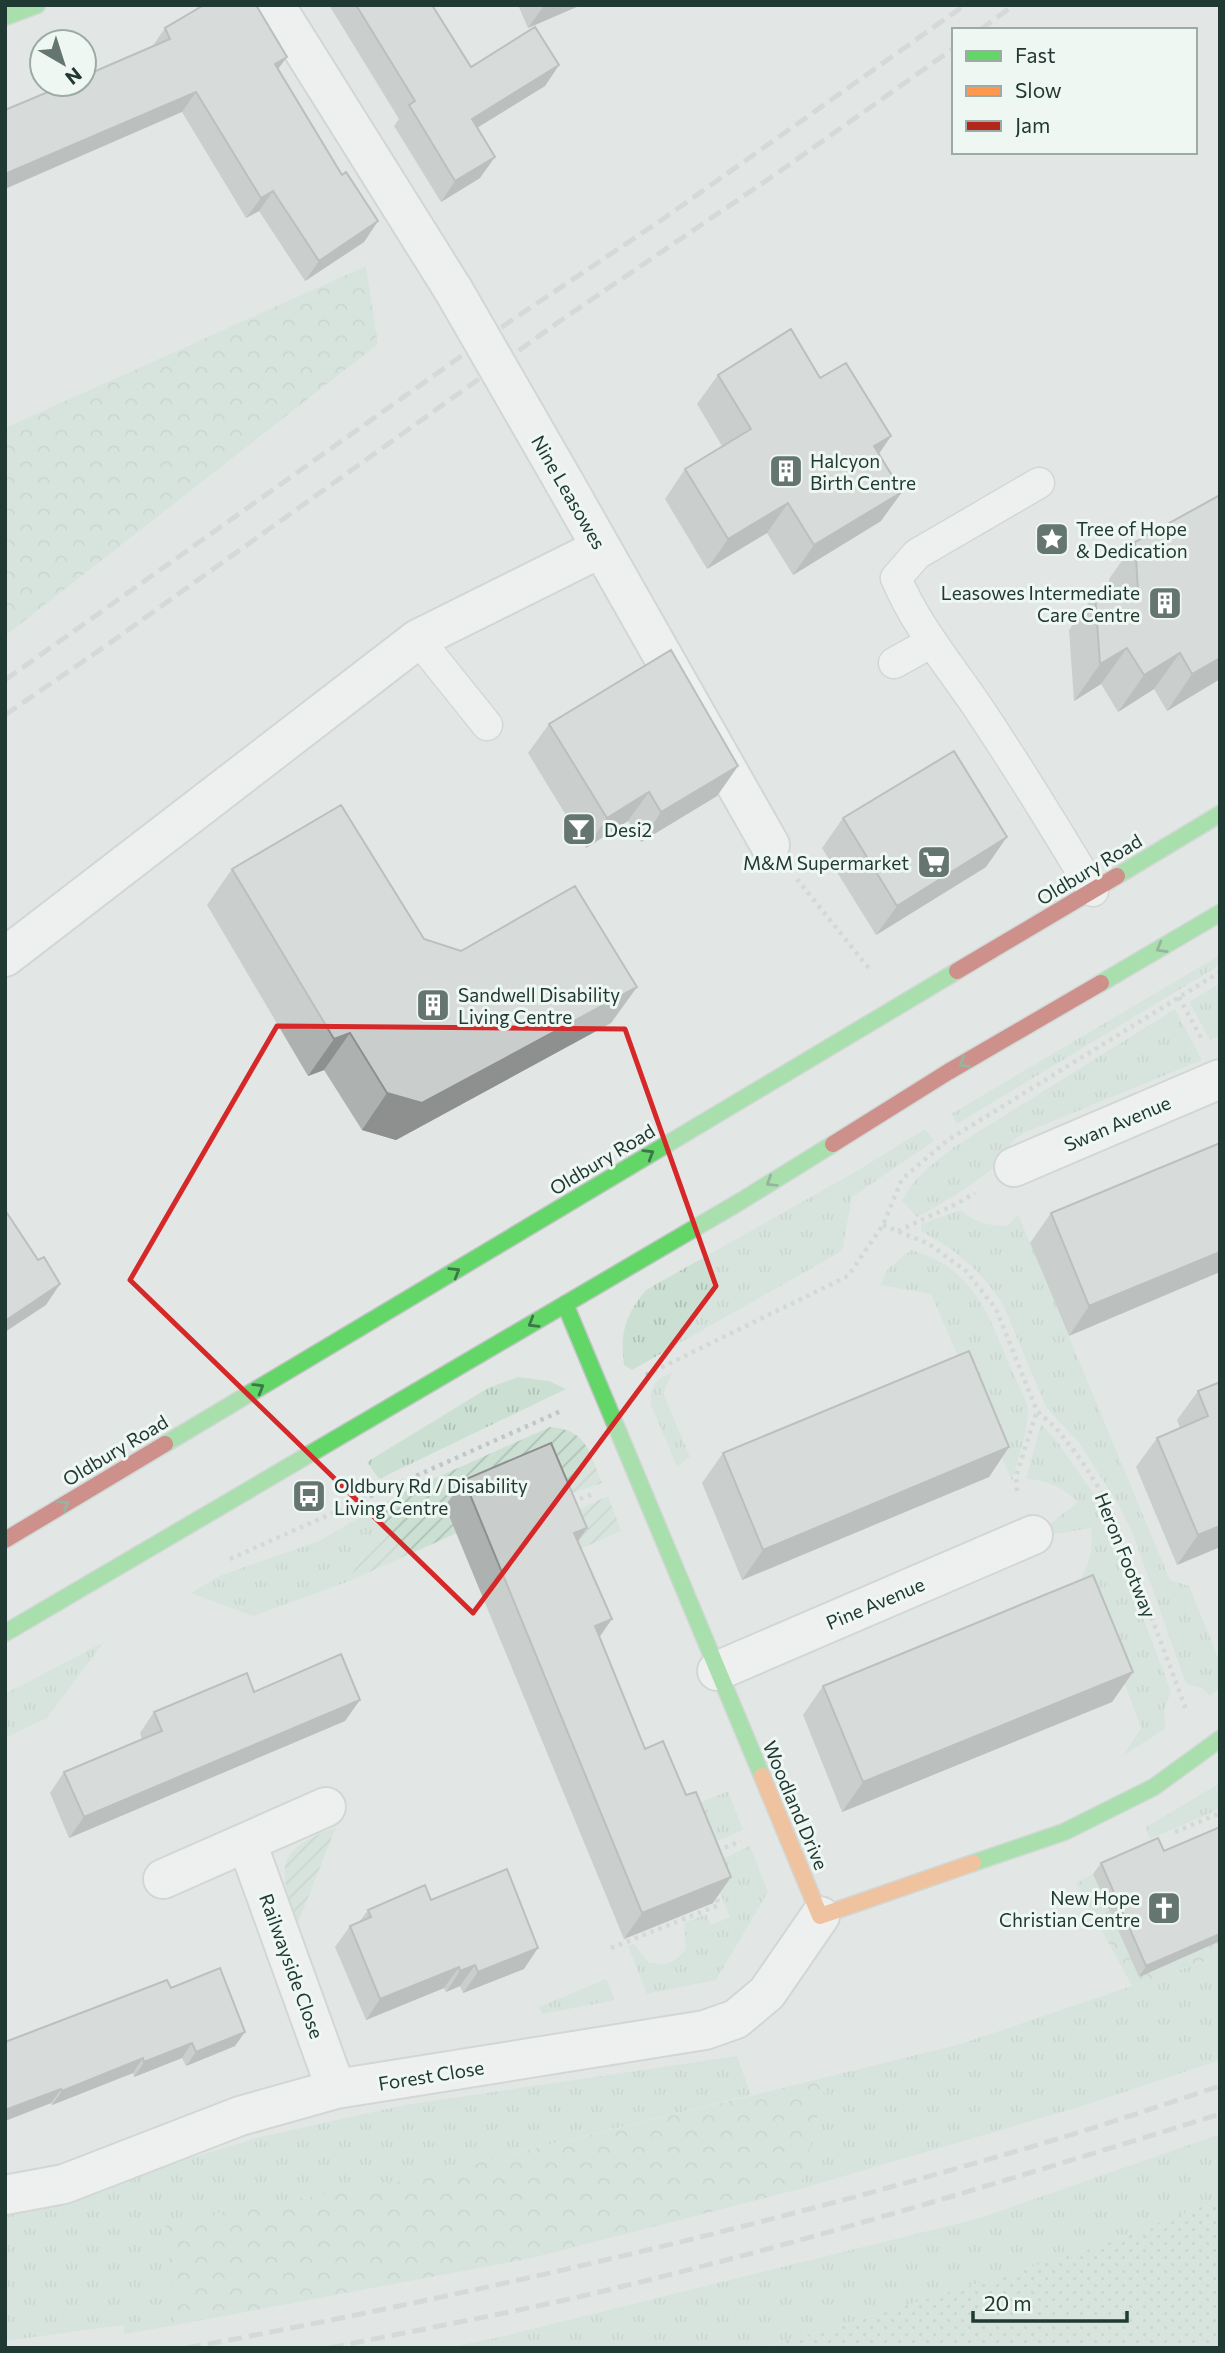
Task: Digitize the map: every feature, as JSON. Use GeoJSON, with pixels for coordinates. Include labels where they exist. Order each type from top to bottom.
{"type":"FeatureCollection","features":[{"type":"Feature","properties":{"kind":"main road"},"geometry":{"type":"LineString","coordinates":[[5,17],[37,5]]}},
{"type":"Feature","properties":{"kind":"main road","name":"Oldbury Road"},"geometry":{"type":"LineString","coordinates":[[5,1540],[1220,814]]}},
{"type":"Feature","properties":{"kind":"main road"},"geometry":{"type":"LineString","coordinates":[[5,1633],[741,1201],[959,1065],[1220,913]]}},
{"type":"Feature","properties":{"kind":"main road","name":"Woodland Drive"},"geometry":{"type":"LineString","coordinates":[[565,1304],[820,1916]]}},
{"type":"Feature","properties":{"kind":"main road"},"geometry":{"type":"LineString","coordinates":[[820,1916],[1065,1832],[1154,1787],[1220,1738]]}},
{"type":"Feature","properties":{"kind":"street","name":"Nine Leasowes"},"geometry":{"type":"LineString","coordinates":[[275,5],[454,291],[770,845]]}},
{"type":"Feature","properties":{"kind":"street"},"geometry":{"type":"LineString","coordinates":[[5,957],[418,639],[601,548]]}},
{"type":"Feature","properties":{"kind":"street","name":"Swan Avenue"},"geometry":{"type":"LineString","coordinates":[[1014,1167],[1220,1079]]}},
{"type":"Feature","properties":{"kind":"street","name":"Pine Avenue"},"geometry":{"type":"LineString","coordinates":[[718,1671],[1027,1538]]}},
{"type":"Feature","properties":{"kind":"street"},"geometry":{"type":"LineString","coordinates":[[163,1879],[326,1807]]}},
{"type":"Feature","properties":{"kind":"street","name":"Railwayside Close"},"geometry":{"type":"LineString","coordinates":[[247,1843],[337,2089]]}},
{"type":"Feature","properties":{"kind":"street","name":"Forest Close"},"geometry":{"type":"LineString","coordinates":[[5,2195],[64,2184],[240,2116],[337,2089],[705,2030],[736,2019],[767,1993],[820,1916]]}},
{"type":"Feature","properties":{"kind":"lane"},"geometry":{"type":"LineString","coordinates":[[1040,483],[917,554],[896,578],[903,595],[932,642],[1034,791],[1093,891]]}},
{"type":"Feature","properties":{"kind":"lane"},"geometry":{"type":"LineString","coordinates":[[418,639],[487,724]]}},
{"type":"Feature","properties":{"kind":"lane"},"geometry":{"type":"LineString","coordinates":[[894,663],[932,642]]}},
{"type":"Feature","properties":{"kind":"path"},"geometry":{"type":"LineString","coordinates":[[770,845],[871,971]]}},
{"type":"Feature","properties":{"kind":"path"},"geometry":{"type":"LineString","coordinates":[[634,1381],[848,1276],[883,1225],[902,1179],[948,1140],[1220,972]]}},
{"type":"Feature","properties":{"kind":"path"},"geometry":{"type":"LineString","coordinates":[[1179,997],[1202,1040]]}},
{"type":"Feature","properties":{"kind":"path"},"geometry":{"type":"LineString","coordinates":[[897,1232],[958,1203],[1014,1167]]}},
{"type":"Feature","properties":{"kind":"path","name":"Heron Footway"},"geometry":{"type":"LineString","coordinates":[[883,1225],[929,1244],[966,1271],[996,1310],[1037,1411],[1056,1428],[1081,1460],[1109,1504],[1189,1717]]}},
{"type":"Feature","properties":{"kind":"path"},"geometry":{"type":"LineString","coordinates":[[220,1563],[569,1408]]}},
{"type":"Feature","properties":{"kind":"path"},"geometry":{"type":"LineString","coordinates":[[1027,1538],[1016,1476],[1037,1411]]}},
{"type":"Feature","properties":{"kind":"path"},"geometry":{"type":"LineString","coordinates":[[569,1504],[602,1490]]}},
{"type":"Feature","properties":{"kind":"path"},"geometry":{"type":"LineString","coordinates":[[708,1855],[743,1840]]}},
{"type":"Feature","properties":{"kind":"path"},"geometry":{"type":"LineString","coordinates":[[611,1948],[719,1905],[710,1882]]}},
{"type":"Feature","properties":{"kind":"highlighted area"},"geometry":{"type":"Polygon","coordinates":[[[277,1026],[625,1029],[716,1286],[473,1613],[130,1280],[277,1026]]]}},
{"type":"Feature","properties":{"kind":"green space"},"geometry":{"type":"Polygon","coordinates":[[[366,266],[378,344],[5,636],[5,428],[366,266]]]}},
{"type":"Feature","properties":{"kind":"green space"},"geometry":{"type":"Polygon","coordinates":[[[1220,955],[1220,965],[957,1124],[951,1114],[1220,955]]]}},
{"type":"Feature","properties":{"kind":"green space"},"geometry":{"type":"Polygon","coordinates":[[[1220,983],[1220,1036],[1210,1040],[1189,1002],[1220,983]]]}},
{"type":"Feature","properties":{"kind":"green space"},"geometry":{"type":"Polygon","coordinates":[[[1175,1009],[1202,1060],[1024,1133],[1012,1143],[1008,1157],[997,1166],[917,1217],[902,1201],[918,1178],[954,1147],[1175,1009]]]}},
{"type":"Feature","properties":{"kind":"green space"},"geometry":{"type":"Polygon","coordinates":[[[925,1129],[934,1141],[852,1197],[842,1251],[632,1370],[624,1365],[626,1325],[633,1308],[646,1290],[855,1172],[925,1129]]]}},
{"type":"Feature","properties":{"kind":"green space"},"geometry":{"type":"Polygon","coordinates":[[[961,1210],[977,1221],[1001,1226],[1008,1226],[1018,1214],[1170,1580],[1189,1586],[1220,1662],[1220,1688],[1210,1696],[1202,1688],[1186,1684],[1133,1534],[1118,1504],[1080,1444],[1046,1407],[996,1294],[968,1263],[921,1231],[921,1224],[961,1210]]]}},
{"type":"Feature","properties":{"kind":"green space"},"geometry":{"type":"Polygon","coordinates":[[[911,1250],[933,1258],[966,1282],[987,1315],[1023,1393],[1028,1409],[1027,1421],[1012,1481],[931,1294],[880,1285],[888,1269],[911,1250]]]}},
{"type":"Feature","properties":{"kind":"green space"},"geometry":{"type":"Polygon","coordinates":[[[673,1372],[663,1393],[690,1457],[677,1467],[651,1405],[651,1393],[655,1384],[673,1372]]]}},
{"type":"Feature","properties":{"kind":"green space"},"geometry":{"type":"Polygon","coordinates":[[[518,1377],[549,1381],[566,1389],[379,1479],[367,1462],[488,1388],[518,1377]]]}},
{"type":"Feature","properties":{"kind":"green space"},"geometry":{"type":"Polygon","coordinates":[[[1041,1424],[1056,1440],[1100,1503],[1171,1692],[1164,1710],[1166,1728],[1123,1756],[1141,1728],[1090,1590],[1078,1583],[1090,1557],[1091,1528],[1049,1535],[1046,1527],[1078,1502],[1054,1485],[1026,1479],[1041,1424]]]}},
{"type":"Feature","properties":{"kind":"green space"},"geometry":{"type":"Polygon","coordinates":[[[550,1427],[562,1429],[580,1438],[590,1453],[602,1483],[457,1533],[347,1582],[402,1493],[550,1427]]]}},
{"type":"Feature","properties":{"kind":"green space"},"geometry":{"type":"Polygon","coordinates":[[[402,1493],[347,1582],[253,1616],[191,1593],[219,1576],[319,1541],[402,1493]]]}},
{"type":"Feature","properties":{"kind":"green space"},"geometry":{"type":"Polygon","coordinates":[[[608,1496],[621,1531],[569,1554],[562,1517],[608,1496]]]}},
{"type":"Feature","properties":{"kind":"green space"},"geometry":{"type":"Polygon","coordinates":[[[104,1642],[47,1718],[5,1738],[5,1694],[104,1642]]]}},
{"type":"Feature","properties":{"kind":"green space"},"geometry":{"type":"Polygon","coordinates":[[[1220,1783],[1220,1809],[1150,1839],[1146,1827],[1220,1783]]]}},
{"type":"Feature","properties":{"kind":"green space"},"geometry":{"type":"Polygon","coordinates":[[[728,1791],[743,1830],[691,1852],[588,1850],[728,1791]]]}},
{"type":"Feature","properties":{"kind":"green space"},"geometry":{"type":"Polygon","coordinates":[[[336,1827],[298,1923],[286,1887],[286,1862],[292,1852],[302,1844],[336,1827]]]}},
{"type":"Feature","properties":{"kind":"green space"},"geometry":{"type":"Polygon","coordinates":[[[750,1846],[768,1892],[716,1980],[647,1994],[628,1946],[634,1944],[648,1962],[669,1963],[686,1949],[684,1923],[706,1914],[711,1925],[730,1917],[712,1874],[715,1862],[750,1846]]]}},
{"type":"Feature","properties":{"kind":"green space"},"geometry":{"type":"Polygon","coordinates":[[[1093,1874],[1139,1977],[1220,1941],[1220,1956],[1132,1986],[1076,1883],[1093,1874]]]}},
{"type":"Feature","properties":{"kind":"green space"},"geometry":{"type":"Polygon","coordinates":[[[1220,1956],[1220,2060],[1079,2107],[800,2189],[827,2077],[961,2044],[1220,1956]]]}},
{"type":"Feature","properties":{"kind":"green space"},"geometry":{"type":"Polygon","coordinates":[[[606,1979],[615,2000],[542,2014],[539,2007],[606,1979]]]}},
{"type":"Feature","properties":{"kind":"green space"},"geometry":{"type":"Polygon","coordinates":[[[737,2056],[751,2095],[406,2180],[166,2222],[176,2325],[125,2334],[123,2325],[5,2341],[5,2213],[260,2137],[405,2105],[737,2056]]]}},
{"type":"Feature","properties":{"kind":"green space"},"geometry":{"type":"Polygon","coordinates":[[[827,2077],[800,2189],[532,2258],[176,2325],[165,2222],[406,2180],[827,2077]]]}},
{"type":"Feature","properties":{"kind":"green space"},"geometry":{"type":"Polygon","coordinates":[[[1220,2134],[1220,2200],[1084,2251],[832,2328],[759,2348],[447,2348],[980,2218],[1220,2134]]]}},
{"type":"Feature","properties":{"kind":"green space"},"geometry":{"type":"Polygon","coordinates":[[[1220,2200],[1220,2348],[759,2348],[1084,2251],[1220,2200]]]}},
{"type":"Feature","properties":{"kind":"building"},"geometry":{"type":"Polygon","coordinates":[[[204,5],[256,5],[287,57],[275,64],[342,175],[346,172],[378,221],[319,261],[273,191],[261,198],[196,92],[5,174],[5,110],[34,98],[98,98],[98,70],[170,39],[165,28],[204,5]]]}},
{"type":"Feature","properties":{"kind":"building"},"geometry":{"type":"Polygon","coordinates":[[[356,5],[432,5],[471,67],[535,27],[559,65],[472,119],[495,157],[455,181],[409,105],[415,101],[356,5]]]}},
{"type":"Feature","properties":{"kind":"building","name":"Halcyon Birth Centre"},"geometry":{"type":"Polygon","coordinates":[[[791,329],[820,378],[846,363],[891,436],[874,446],[902,492],[814,545],[788,503],[728,539],[685,469],[751,429],[718,375],[791,329]]]}},
{"type":"Feature","properties":{"kind":"building","name":"Leasowes Intermediate Care Centre"},"geometry":{"type":"Polygon","coordinates":[[[1220,495],[1220,658],[1192,674],[1180,653],[1144,675],[1127,648],[1100,664],[1095,594],[1138,591],[1135,542],[1220,495]]]}},
{"type":"Feature","properties":{"kind":"building"},"geometry":{"type":"Polygon","coordinates":[[[671,650],[738,766],[661,812],[649,792],[607,818],[549,724],[671,650]]]}},
{"type":"Feature","properties":{"kind":"building"},"geometry":{"type":"Polygon","coordinates":[[[954,751],[1007,837],[897,906],[843,818],[954,751]]]}},
{"type":"Feature","properties":{"kind":"building","name":"Sandwell Disability Living Centre"},"geometry":{"type":"Polygon","coordinates":[[[341,805],[424,939],[461,951],[575,886],[637,987],[422,1103],[387,1093],[350,1033],[334,1039],[232,869],[341,805]]]}},
{"type":"Feature","properties":{"kind":"building"},"geometry":{"type":"Polygon","coordinates":[[[1220,1143],[1220,1252],[1089,1306],[1051,1213],[1220,1143]]]}},
{"type":"Feature","properties":{"kind":"building"},"geometry":{"type":"Polygon","coordinates":[[[7,1213],[38,1260],[44,1257],[60,1284],[5,1321],[5,1214],[7,1213]]]}},
{"type":"Feature","properties":{"kind":"building"},"geometry":{"type":"Polygon","coordinates":[[[969,1351],[1009,1447],[763,1550],[723,1453],[969,1351]]]}},
{"type":"Feature","properties":{"kind":"building"},"geometry":{"type":"Polygon","coordinates":[[[1220,1382],[1220,1526],[1198,1535],[1157,1438],[1208,1416],[1198,1391],[1220,1382]]]}},
{"type":"Feature","properties":{"kind":"building"},"geometry":{"type":"Polygon","coordinates":[[[551,1443],[587,1528],[574,1533],[612,1619],[595,1626],[645,1749],[663,1741],[686,1795],[696,1792],[731,1877],[642,1913],[464,1480],[551,1443]]]}},
{"type":"Feature","properties":{"kind":"building"},"geometry":{"type":"Polygon","coordinates":[[[1093,1575],[1133,1672],[863,1782],[823,1686],[1093,1575]]]}},
{"type":"Feature","properties":{"kind":"building"},"geometry":{"type":"Polygon","coordinates":[[[341,1654],[360,1700],[84,1817],[64,1772],[162,1731],[154,1712],[247,1673],[254,1692],[341,1654]]]}},
{"type":"Feature","properties":{"kind":"building","name":"New Hope Christian Centre"},"geometry":{"type":"Polygon","coordinates":[[[1220,1827],[1220,1934],[1146,1966],[1101,1863],[1158,1838],[1164,1851],[1220,1827]]]}},
{"type":"Feature","properties":{"kind":"building"},"geometry":{"type":"Polygon","coordinates":[[[507,1869],[538,1948],[478,1972],[475,1965],[460,1971],[459,1967],[380,1999],[350,1926],[371,1917],[368,1910],[425,1885],[431,1900],[507,1869]]]}},
{"type":"Feature","properties":{"kind":"building"},"geometry":{"type":"Polygon","coordinates":[[[220,1968],[245,2032],[196,2052],[192,2043],[144,2062],[143,2058],[62,2091],[61,2089],[5,2110],[5,2042],[167,1980],[171,1988],[220,1968]]]}},
{"type":"Feature","properties":{"kind":"railway"},"geometry":{"type":"LineString","coordinates":[[5,680],[512,320],[663,219],[965,5]]}},
{"type":"Feature","properties":{"kind":"railway"},"geometry":{"type":"LineString","coordinates":[[983,28],[1014,5]]}},
{"type":"Feature","properties":{"kind":"railway"},"geometry":{"type":"LineString","coordinates":[[5,715],[560,321],[776,174],[952,49]]}},
{"type":"Feature","properties":{"kind":"railway"},"geometry":{"type":"LineString","coordinates":[[187,2348],[512,2282],[727,2230],[941,2173],[1112,2122],[1220,2086]]}},
{"type":"Feature","properties":{"kind":"railway"},"geometry":{"type":"LineString","coordinates":[[330,2348],[548,2304],[696,2268],[921,2205],[1220,2114]]}},
{"type":"Feature","properties":{"kind":"traffic: fast"},"geometry":{"type":"LineString","coordinates":[[5,17],[37,5]]}},
{"type":"Feature","properties":{"kind":"traffic: fast"},"geometry":{"type":"LineString","coordinates":[[1117,876],[1220,814]]}},
{"type":"Feature","properties":{"kind":"traffic: fast"},"geometry":{"type":"LineString","coordinates":[[1101,983],[1220,913]]}},
{"type":"Feature","properties":{"kind":"traffic: fast"},"geometry":{"type":"LineString","coordinates":[[165,1444],[957,971]]}},
{"type":"Feature","properties":{"kind":"traffic: fast"},"geometry":{"type":"LineString","coordinates":[[5,1633],[741,1201],[833,1144]]}},
{"type":"Feature","properties":{"kind":"traffic: fast"},"geometry":{"type":"LineString","coordinates":[[565,1304],[762,1776]]}},
{"type":"Feature","properties":{"kind":"traffic: fast"},"geometry":{"type":"LineString","coordinates":[[973,1863],[1064,1832],[1154,1787],[1220,1739]]}},
{"type":"Feature","properties":{"kind":"traffic: slow"},"geometry":{"type":"LineString","coordinates":[[762,1776],[820,1916],[973,1863]]}},
{"type":"Feature","properties":{"kind":"traffic: jam"},"geometry":{"type":"LineString","coordinates":[[957,971],[1117,876]]}},
{"type":"Feature","properties":{"kind":"traffic: jam"},"geometry":{"type":"LineString","coordinates":[[833,1144],[948,1072],[1101,983]]}},
{"type":"Feature","properties":{"kind":"traffic: jam"},"geometry":{"type":"LineString","coordinates":[[5,1540],[165,1444]]}},
{"type":"Feature","properties":{"kind":"place","name":"Halcyon Birth Centre"},"geometry":{"type":"Point","coordinates":[786,471]}},
{"type":"Feature","properties":{"kind":"place","name":"Tree of Hope & Dedication"},"geometry":{"type":"Point","coordinates":[1052,539]}},
{"type":"Feature","properties":{"kind":"place","name":"Leasowes Intermediate Care Centre"},"geometry":{"type":"Point","coordinates":[1165,603]}},
{"type":"Feature","properties":{"kind":"place","name":"Desi2"},"geometry":{"type":"Point","coordinates":[579,829]}},
{"type":"Feature","properties":{"kind":"place","name":"M&M Supermarket"},"geometry":{"type":"Point","coordinates":[934,862]}},
{"type":"Feature","properties":{"kind":"place","name":"Sandwell Disability Living Centre"},"geometry":{"type":"Point","coordinates":[433,1005]}},
{"type":"Feature","properties":{"kind":"place","name":"Oldbury Rd / Disability Living Centre"},"geometry":{"type":"Point","coordinates":[309,1496]}},
{"type":"Feature","properties":{"kind":"place","name":"New Hope Christian Centre"},"geometry":{"type":"Point","coordinates":[1164,1908]}}]}
